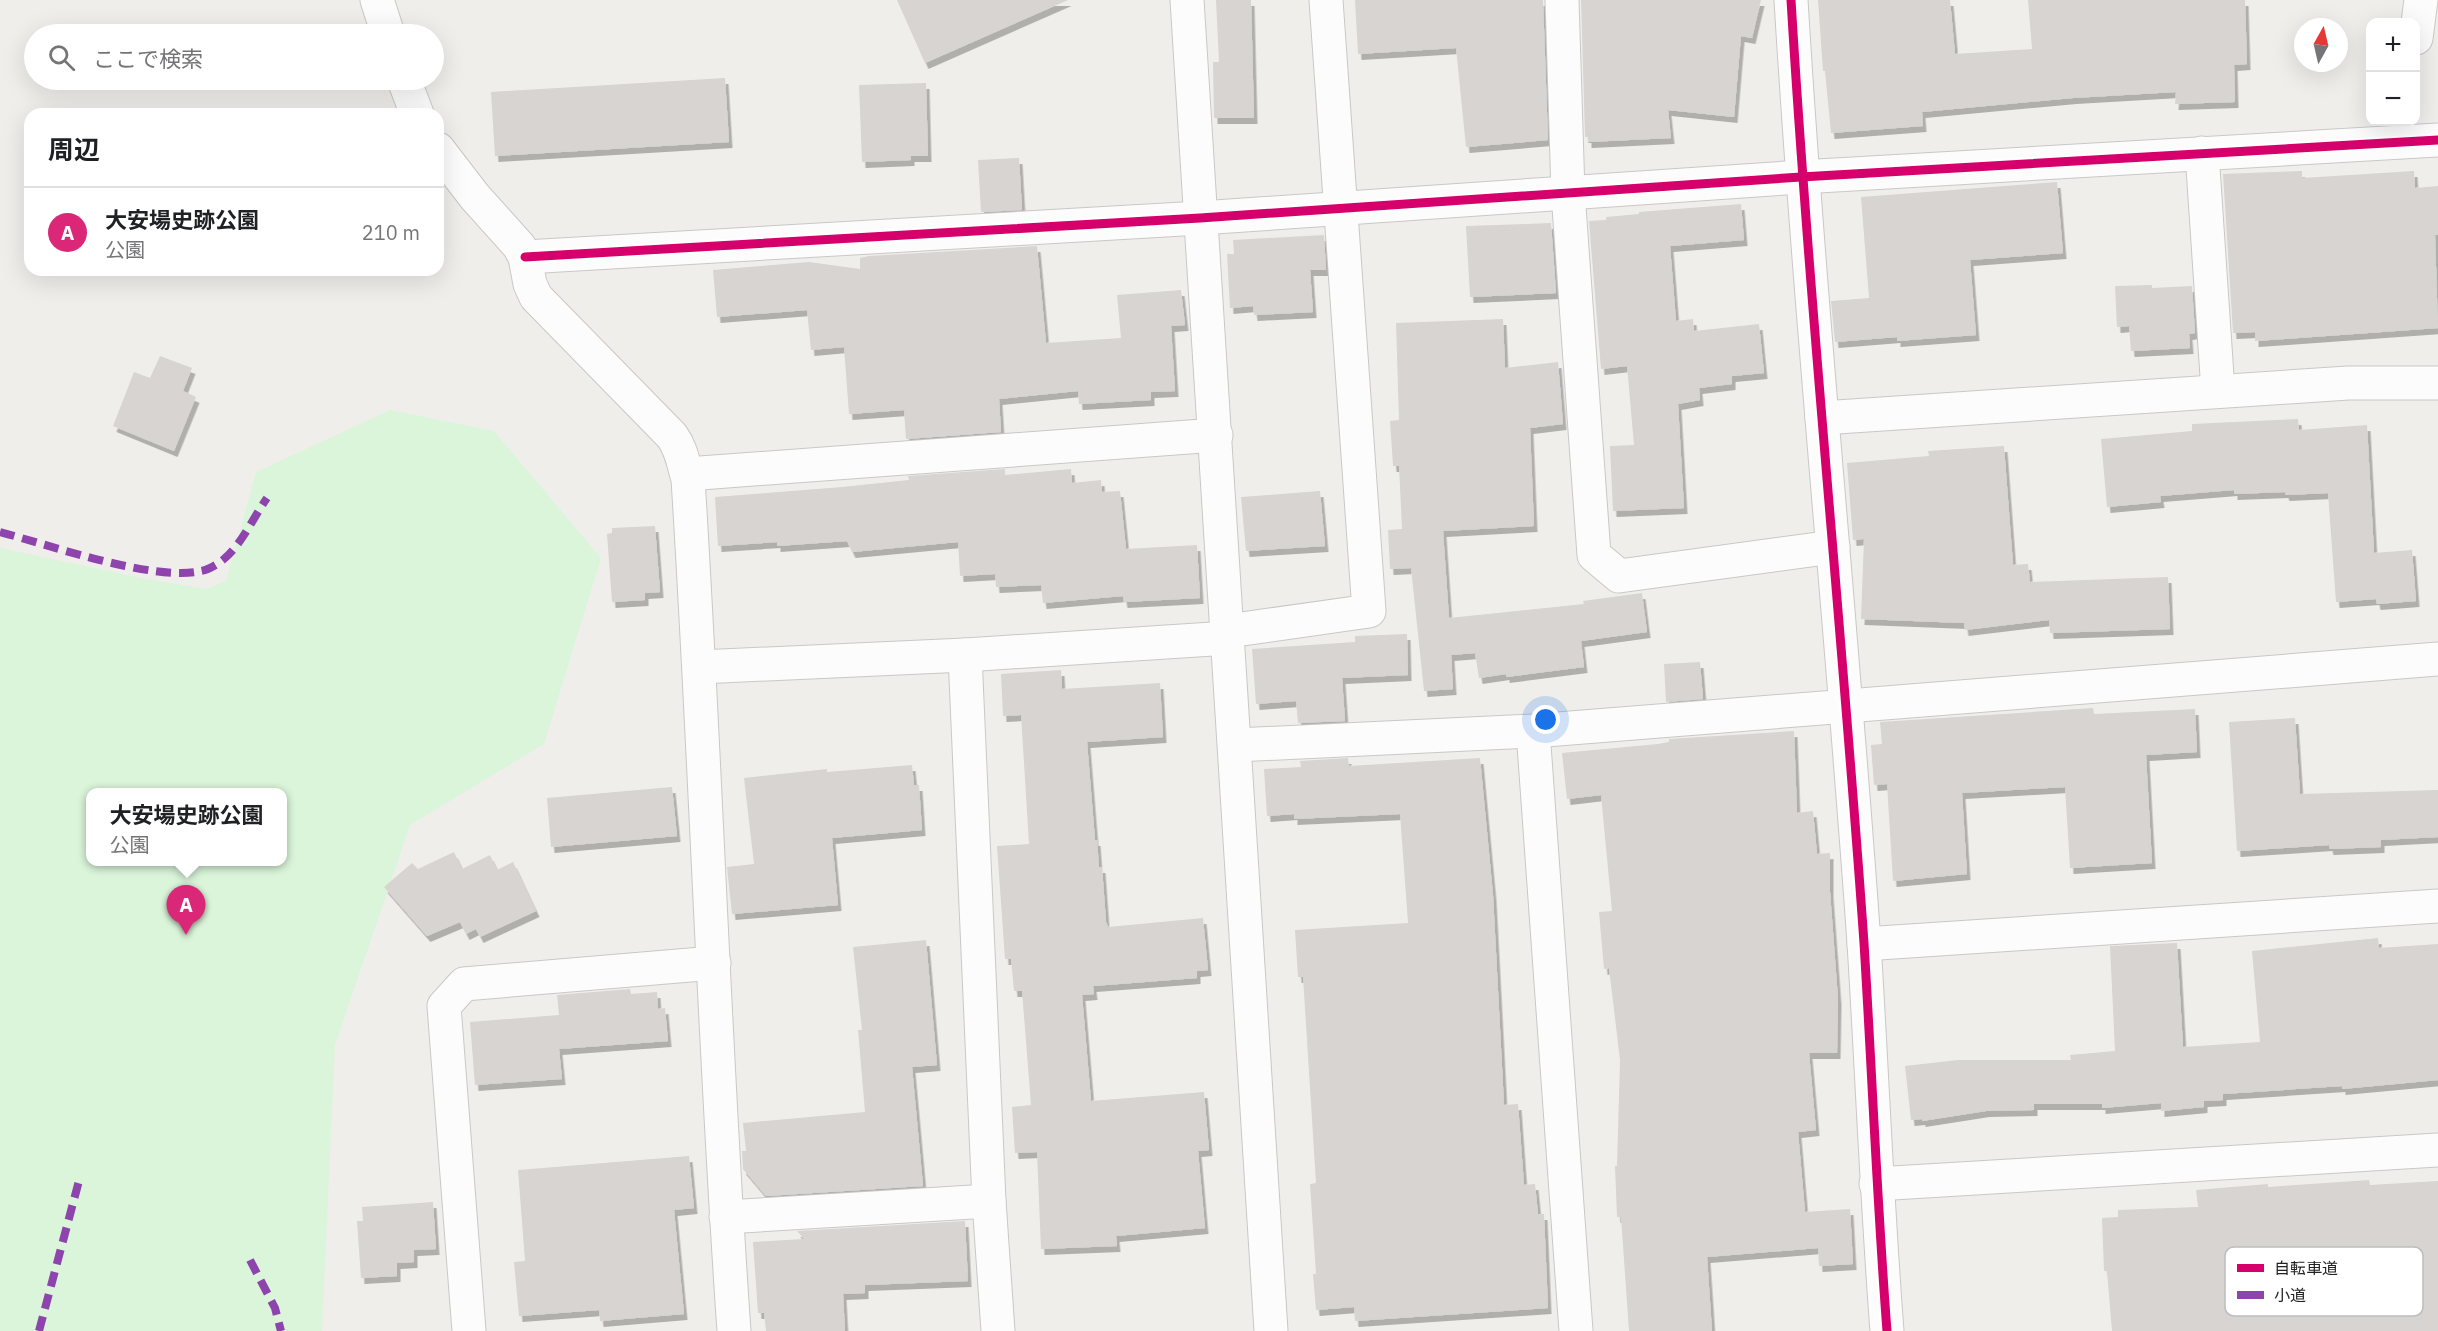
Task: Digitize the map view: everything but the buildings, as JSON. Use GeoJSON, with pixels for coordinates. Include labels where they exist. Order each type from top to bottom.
{"type":"FeatureCollection","features":[{"type":"Feature","properties":{"kind":"street"},"geometry":{"type":"LineString","coordinates":[[377,0],[385,24]]}},
{"type":"Feature","properties":{"kind":"street"},"geometry":{"type":"LineString","coordinates":[[1187,0],[1236,745],[1271,1331]]}},
{"type":"Feature","properties":{"kind":"street"},"geometry":{"type":"LineString","coordinates":[[700,667],[965,655],[1228,635],[1369,611],[1326,0]]}},
{"type":"Feature","properties":{"kind":"street"},"geometry":{"type":"LineString","coordinates":[[1562,0],[1568,193],[1594,555],[1620,576],[1833,548]]}},
{"type":"Feature","properties":{"kind":"street"},"geometry":{"type":"LineString","coordinates":[[1791,0],[1801,177],[1864,944],[1876,1184],[1887,1331]]}},
{"type":"Feature","properties":{"kind":"street"},"geometry":{"type":"LineString","coordinates":[[2418,18],[2421,0]]}},
{"type":"Feature","properties":{"kind":"street"},"geometry":{"type":"LineString","coordinates":[[408,90],[415,108]]}},
{"type":"Feature","properties":{"kind":"street"},"geometry":{"type":"LineString","coordinates":[[525,257],[1200,218],[1801,177],[2438,140]]}},
{"type":"Feature","properties":{"kind":"street"},"geometry":{"type":"LineString","coordinates":[[2202,153],[2218,392]]}},
{"type":"Feature","properties":{"kind":"street"},"geometry":{"type":"LineString","coordinates":[[444,156],[525,257],[530,284],[536,297],[672,436],[681,448],[687,474],[700,667],[726,1217],[734,1331]]}},
{"type":"Feature","properties":{"kind":"street"},"geometry":{"type":"LineString","coordinates":[[1822,418],[2348,383],[2438,383]]}},
{"type":"Feature","properties":{"kind":"street"},"geometry":{"type":"LineString","coordinates":[[687,474],[1216,435]]}},
{"type":"Feature","properties":{"kind":"street"},"geometry":{"type":"LineString","coordinates":[[965,655],[988,1201],[998,1331]]}},
{"type":"Feature","properties":{"kind":"street"},"geometry":{"type":"LineString","coordinates":[[1236,745],[1533,731],[2438,659]]}},
{"type":"Feature","properties":{"kind":"street"},"geometry":{"type":"LineString","coordinates":[[1533,731],[1576,1331]]}},
{"type":"Feature","properties":{"kind":"street"},"geometry":{"type":"LineString","coordinates":[[1864,944],[2438,906]]}},
{"type":"Feature","properties":{"kind":"street"},"geometry":{"type":"LineString","coordinates":[[469,1331],[444,1006],[464,984],[714,963]]}},
{"type":"Feature","properties":{"kind":"street"},"geometry":{"type":"LineString","coordinates":[[1876,1184],[2438,1150]]}},
{"type":"Feature","properties":{"kind":"street"},"geometry":{"type":"LineString","coordinates":[[726,1217],[988,1201]]}},
{"type":"Feature","properties":{"kind":"green space"},"geometry":{"type":"Polygon","coordinates":[[[390,410],[494,431],[601,558],[544,744],[410,825],[335,1045],[322,1331],[0,1331],[0,548],[146,579],[207,589],[226,581],[256,472],[390,410]]]}},
{"type":"Feature","properties":{"kind":"marked path"},"geometry":{"type":"LineString","coordinates":[[0,532],[130,567],[181,573],[201,571],[217,564],[231,552],[267,498]]}},
{"type":"Feature","properties":{"kind":"marked path"},"geometry":{"type":"LineString","coordinates":[[39,1331],[80,1177]]}},
{"type":"Feature","properties":{"kind":"marked path"},"geometry":{"type":"LineString","coordinates":[[250,1260],[275,1308],[281,1331]]}},
{"type":"Feature","properties":{"kind":"cycle path"},"geometry":{"type":"LineString","coordinates":[[1791,0],[1807,236],[1864,943],[1887,1331]]}},
{"type":"Feature","properties":{"kind":"cycle path"},"geometry":{"type":"LineString","coordinates":[[525,257],[1200,218],[1801,177],[2438,140]]}},
{"type":"Feature","properties":{"kind":"place","name":"大安場史跡公園"},"geometry":{"type":"Point","coordinates":[186,935]}}]}
